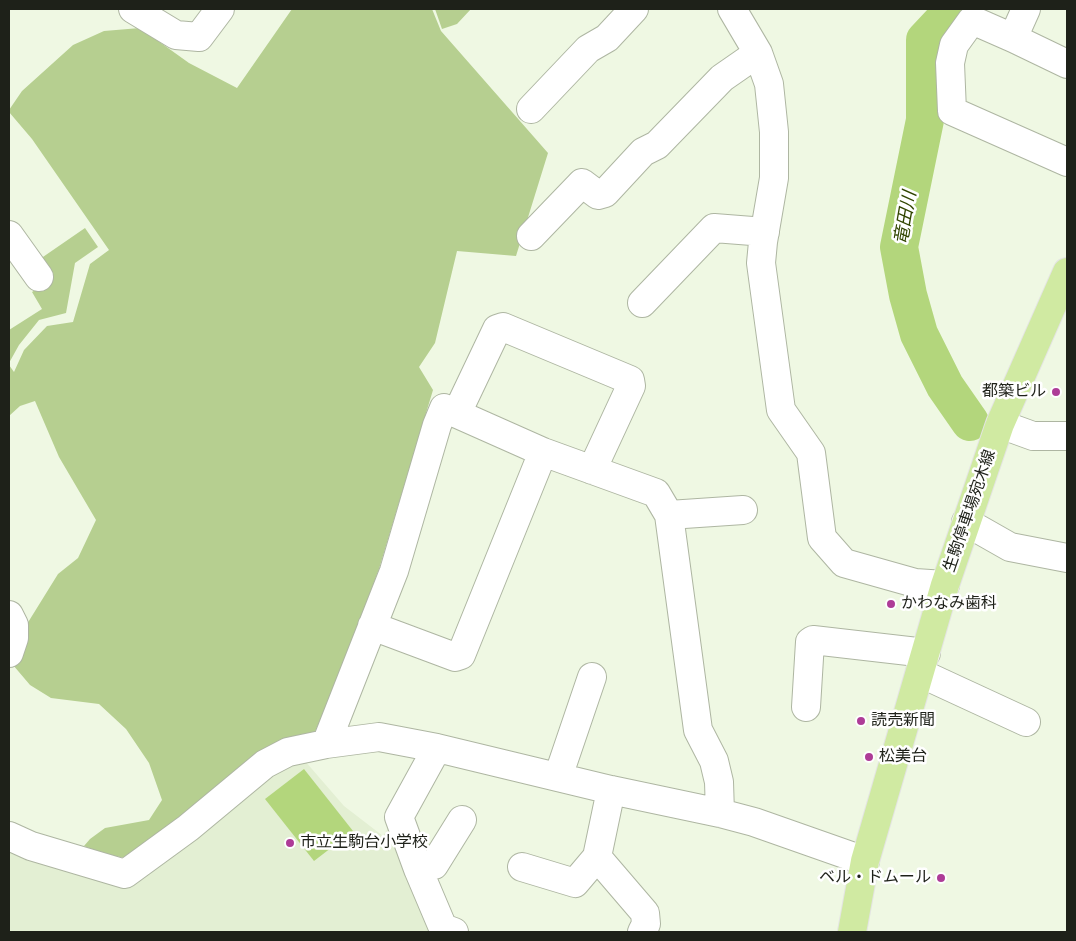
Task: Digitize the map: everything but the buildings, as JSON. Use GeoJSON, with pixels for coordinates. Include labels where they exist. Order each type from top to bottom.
{"type":"FeatureCollection","features":[{"type":"Feature","properties":{"kind":"main road","name":"生駒停車場宛木線"},"geometry":{"type":"LineString","coordinates":[[852,932],[865,861],[945,585],[1000,424],[1067,272]]}},
{"type":"Feature","properties":{"kind":"street"},"geometry":{"type":"LineString","coordinates":[[133,9],[176,35],[198,37],[220,9]]}},
{"type":"Feature","properties":{"kind":"street"},"geometry":{"type":"LineString","coordinates":[[531,109],[588,49],[607,38],[634,9]]}},
{"type":"Feature","properties":{"kind":"street"},"geometry":{"type":"LineString","coordinates":[[1013,38],[1026,9]]}},
{"type":"Feature","properties":{"kind":"street"},"geometry":{"type":"LineString","coordinates":[[741,12],[769,84],[774,132],[774,178],[762,263],[781,410],[810,453],[822,538],[844,564],[915,583],[945,585]]}},
{"type":"Feature","properties":{"kind":"street"},"geometry":{"type":"LineString","coordinates":[[1067,64],[972,20],[954,45],[950,63],[952,112],[1067,162]]}},
{"type":"Feature","properties":{"kind":"street"},"geometry":{"type":"LineString","coordinates":[[532,236],[582,184],[598,195],[605,193],[643,152],[657,145],[722,78],[758,53]]}},
{"type":"Feature","properties":{"kind":"street"},"geometry":{"type":"LineString","coordinates":[[642,303],[714,228],[765,232]]}},
{"type":"Feature","properties":{"kind":"street"},"geometry":{"type":"LineString","coordinates":[[9,235],[39,277]]}},
{"type":"Feature","properties":{"kind":"street"},"geometry":{"type":"LineString","coordinates":[[457,413],[497,329],[503,327],[621,376],[630,380],[631,386],[592,470]]}},
{"type":"Feature","properties":{"kind":"street"},"geometry":{"type":"LineString","coordinates":[[326,744],[394,571],[437,425],[444,408],[543,452],[656,493],[669,515],[698,730],[714,761],[719,782],[720,813]]}},
{"type":"Feature","properties":{"kind":"street"},"geometry":{"type":"LineString","coordinates":[[1000,424],[1033,436],[1067,436]]}},
{"type":"Feature","properties":{"kind":"street"},"geometry":{"type":"LineString","coordinates":[[372,626],[455,657],[460,655],[543,452]]}},
{"type":"Feature","properties":{"kind":"street"},"geometry":{"type":"LineString","coordinates":[[669,515],[744,510]]}},
{"type":"Feature","properties":{"kind":"street"},"geometry":{"type":"LineString","coordinates":[[966,522],[1010,547],[1067,558]]}},
{"type":"Feature","properties":{"kind":"street"},"geometry":{"type":"LineString","coordinates":[[9,615],[14,625],[14,638],[9,653]]}},
{"type":"Feature","properties":{"kind":"street"},"geometry":{"type":"LineString","coordinates":[[806,707],[810,642],[813,640],[923,663],[1026,722]]}},
{"type":"Feature","properties":{"kind":"street"},"geometry":{"type":"LineString","coordinates":[[558,777],[592,678]]}},
{"type":"Feature","properties":{"kind":"street"},"geometry":{"type":"LineString","coordinates":[[9,836],[31,846],[125,874],[188,828],[265,764],[288,752],[326,744],[379,737],[437,748],[611,790],[720,813],[754,822],[865,861]]}},
{"type":"Feature","properties":{"kind":"street"},"geometry":{"type":"LineString","coordinates":[[437,748],[399,817],[443,928],[454,932]]}},
{"type":"Feature","properties":{"kind":"street"},"geometry":{"type":"LineString","coordinates":[[522,867],[575,882],[597,857],[611,790]]}},
{"type":"Feature","properties":{"kind":"street"},"geometry":{"type":"LineString","coordinates":[[418,869],[434,865],[462,820]]}},
{"type":"Feature","properties":{"kind":"street"},"geometry":{"type":"LineString","coordinates":[[597,857],[645,913],[646,924],[642,932]]}},
{"type":"Feature","properties":{"kind":"shaded area"},"geometry":{"type":"Polygon","coordinates":[[[292,9],[432,9],[441,31],[548,153],[516,256],[457,251],[435,343],[419,367],[433,390],[379,569],[329,701],[312,738],[126,858],[103,854],[84,846],[105,828],[149,820],[162,800],[149,763],[126,729],[99,704],[51,698],[30,685],[13,665],[27,624],[58,574],[78,558],[96,520],[59,457],[35,401],[20,406],[9,416],[9,365],[14,372],[24,350],[47,326],[73,322],[90,264],[109,250],[32,139],[9,110],[22,91],[73,45],[104,31],[140,28],[189,63],[237,88],[292,9]]]}},
{"type":"Feature","properties":{"kind":"shaded area"},"geometry":{"type":"Polygon","coordinates":[[[435,9],[471,9],[457,24],[442,29],[435,9]]]}},
{"type":"Feature","properties":{"kind":"shaded area"},"geometry":{"type":"Polygon","coordinates":[[[85,228],[98,247],[75,263],[66,313],[39,320],[19,345],[9,363],[9,330],[42,309],[32,292],[53,278],[40,259],[85,228]]]}},
{"type":"Feature","properties":{"kind":"shaded area","name":"市立生駒台小学校"},"geometry":{"type":"Polygon","coordinates":[[[305,761],[344,806],[383,836],[392,822],[434,932],[9,932],[9,851],[117,880],[280,768],[305,761]]]}},
{"type":"Feature","properties":{"kind":"shaded area"},"geometry":{"type":"Polygon","coordinates":[[[304,769],[353,831],[314,861],[265,799],[304,769]]]}},
{"type":"Feature","properties":{"kind":"waterway","name":"竜田川"},"geometry":{"type":"LineString","coordinates":[[954,9],[925,40],[925,120],[899,247],[908,295],[919,334],[945,386],[970,422]]}},
{"type":"Feature","properties":{"kind":"place","name":"都築ビル"},"geometry":{"type":"Point","coordinates":[1056,392]}},
{"type":"Feature","properties":{"kind":"place","name":"かわなみ歯科"},"geometry":{"type":"Point","coordinates":[891,604]}},
{"type":"Feature","properties":{"kind":"place","name":"読売新聞"},"geometry":{"type":"Point","coordinates":[861,721]}},
{"type":"Feature","properties":{"kind":"place","name":"松美台"},"geometry":{"type":"Point","coordinates":[869,757]}},
{"type":"Feature","properties":{"kind":"place","name":"市立生駒台小学校"},"geometry":{"type":"Point","coordinates":[290,843]}},
{"type":"Feature","properties":{"kind":"place","name":"ベル・ドムール"},"geometry":{"type":"Point","coordinates":[941,878]}}]}
